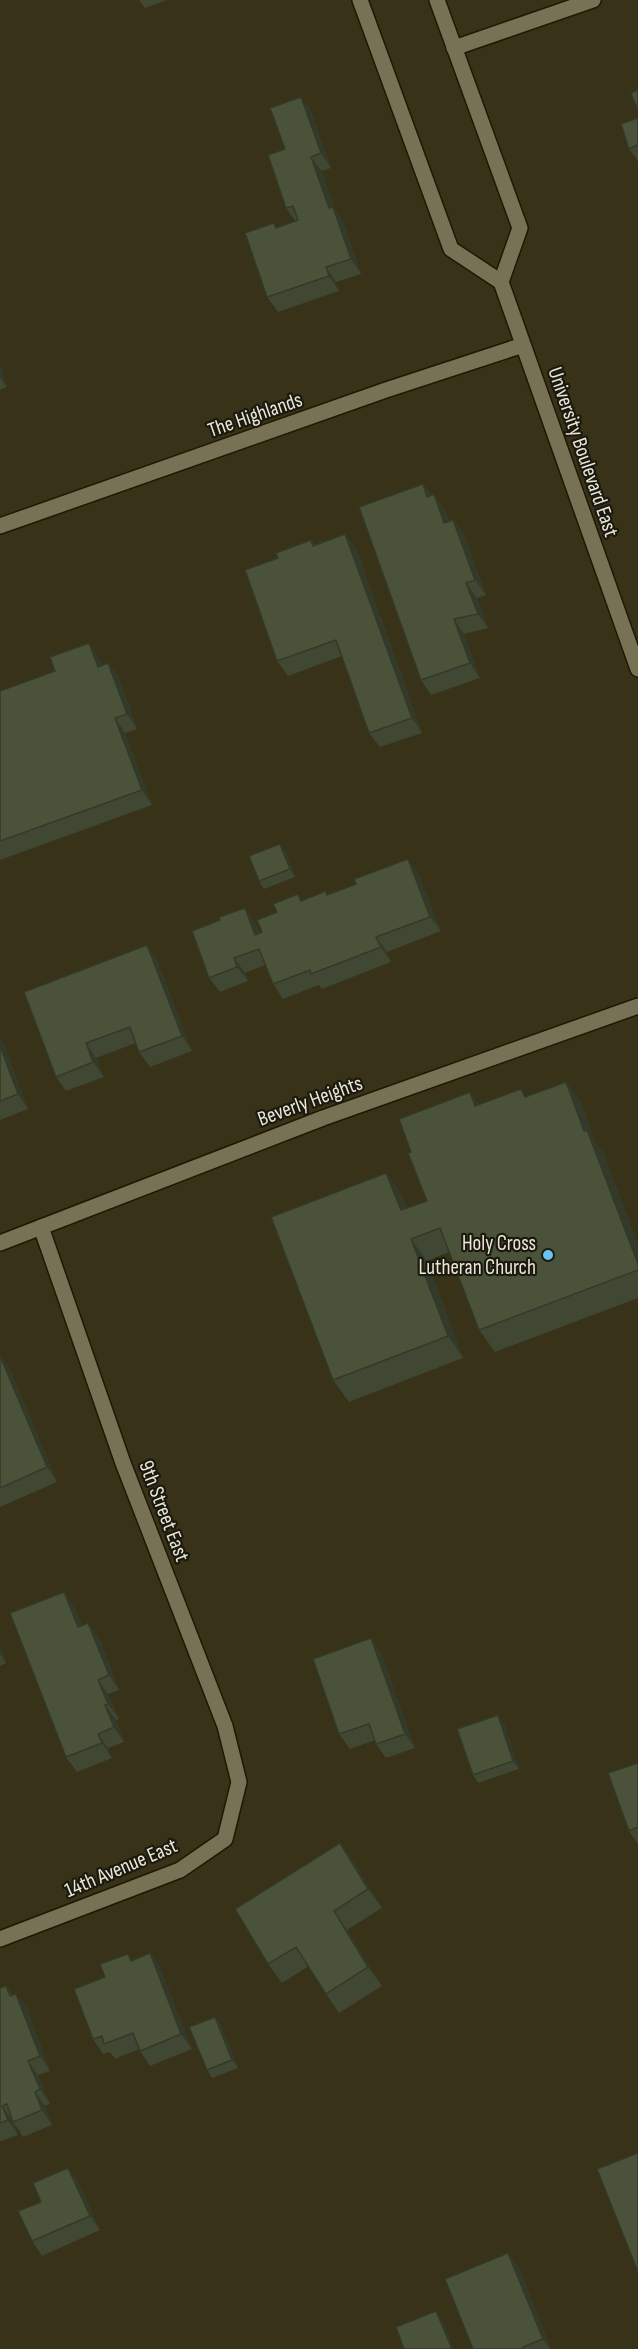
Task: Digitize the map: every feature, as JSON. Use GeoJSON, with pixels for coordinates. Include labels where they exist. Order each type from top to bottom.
{"type":"FeatureCollection","features":[{"type":"Feature","properties":{"kind":"street"},"geometry":{"type":"LineString","coordinates":[[360,0],[451,249],[501,282],[520,228],[437,0]]}},
{"type":"Feature","properties":{"kind":"street"},"geometry":{"type":"LineString","coordinates":[[454,48],[593,0]]}},
{"type":"Feature","properties":{"kind":"street","name":"University Boulevard East"},"geometry":{"type":"LineString","coordinates":[[501,282],[638,669]]}},
{"type":"Feature","properties":{"kind":"street","name":"The Highlands"},"geometry":{"type":"LineString","coordinates":[[0,526],[386,390],[524,345]]}},
{"type":"Feature","properties":{"kind":"street","name":"Beverly Heights"},"geometry":{"type":"LineString","coordinates":[[0,1243],[323,1118],[638,1006]]}},
{"type":"Feature","properties":{"kind":"street","name":"9th Street East"},"geometry":{"type":"LineString","coordinates":[[41,1227],[123,1463],[225,1726],[239,1782],[233,1810]]}},
{"type":"Feature","properties":{"kind":"street","name":"14th Avenue East"},"geometry":{"type":"LineString","coordinates":[[0,1939],[180,1870],[225,1839],[233,1810]]}},
{"type":"Feature","properties":{"kind":"building"},"geometry":{"type":"Polygon","coordinates":[[[638,90],[638,111],[631,93],[638,90]]]}},
{"type":"Feature","properties":{"kind":"building"},"geometry":{"type":"Polygon","coordinates":[[[301,97],[321,153],[311,157],[329,208],[333,207],[351,259],[326,267],[329,276],[267,297],[245,233],[274,223],[276,228],[298,220],[293,206],[286,208],[268,155],[285,149],[270,108],[301,97]]]}},
{"type":"Feature","properties":{"kind":"building"},"geometry":{"type":"Polygon","coordinates":[[[638,118],[638,145],[629,149],[621,124],[638,118]]]}},
{"type":"Feature","properties":{"kind":"building"},"geometry":{"type":"Polygon","coordinates":[[[423,484],[427,497],[434,494],[444,523],[453,520],[475,580],[466,583],[478,614],[454,619],[470,663],[421,680],[359,507],[423,484]]]}},
{"type":"Feature","properties":{"kind":"building"},"geometry":{"type":"Polygon","coordinates":[[[345,534],[412,718],[369,733],[336,640],[277,661],[245,570],[278,558],[276,553],[311,540],[313,546],[345,534]]]}},
{"type":"Feature","properties":{"kind":"building"},"geometry":{"type":"Polygon","coordinates":[[[89,643],[98,667],[108,663],[127,714],[115,718],[142,790],[0,841],[0,691],[55,671],[50,657],[89,643]]]}},
{"type":"Feature","properties":{"kind":"building"},"geometry":{"type":"Polygon","coordinates":[[[280,844],[290,869],[259,881],[249,856],[280,844]]]}},
{"type":"Feature","properties":{"kind":"building"},"geometry":{"type":"Polygon","coordinates":[[[408,859],[430,917],[376,937],[381,947],[311,974],[310,970],[273,984],[259,949],[234,958],[237,967],[209,978],[192,931],[220,920],[219,917],[245,908],[255,935],[262,932],[257,920],[277,912],[273,904],[298,894],[301,901],[326,891],[327,895],[356,884],[354,879],[408,859]]]}},
{"type":"Feature","properties":{"kind":"building"},"geometry":{"type":"Polygon","coordinates":[[[147,945],[182,1036],[139,1052],[130,1027],[86,1043],[93,1062],[56,1077],[24,992],[147,945]]]}},
{"type":"Feature","properties":{"kind":"building"},"geometry":{"type":"Polygon","coordinates":[[[0,1046],[18,1094],[0,1101],[0,1046]]]}},
{"type":"Feature","properties":{"kind":"building","name":"Holy Cross Lutheran Church"},"geometry":{"type":"Polygon","coordinates":[[[566,1082],[584,1131],[587,1130],[638,1264],[638,1270],[479,1330],[440,1228],[411,1239],[448,1336],[333,1380],[271,1217],[386,1173],[401,1210],[427,1201],[408,1153],[411,1152],[399,1119],[470,1092],[475,1106],[521,1089],[525,1097],[566,1082]]]}},
{"type":"Feature","properties":{"kind":"building"},"geometry":{"type":"Polygon","coordinates":[[[0,1356],[47,1467],[0,1488],[0,1356]]]}},
{"type":"Feature","properties":{"kind":"building"},"geometry":{"type":"Polygon","coordinates":[[[64,1592],[78,1627],[88,1623],[109,1675],[98,1680],[114,1727],[98,1734],[102,1743],[66,1757],[10,1613],[64,1592]]]}},
{"type":"Feature","properties":{"kind":"building"},"geometry":{"type":"Polygon","coordinates":[[[371,1638],[405,1734],[376,1744],[369,1724],[339,1734],[313,1659],[371,1638]]]}},
{"type":"Feature","properties":{"kind":"building"},"geometry":{"type":"Polygon","coordinates":[[[498,1715],[513,1761],[473,1775],[457,1729],[498,1715]]]}},
{"type":"Feature","properties":{"kind":"building"},"geometry":{"type":"Polygon","coordinates":[[[638,1763],[638,1827],[629,1831],[608,1773],[638,1763]]]}},
{"type":"Feature","properties":{"kind":"building"},"geometry":{"type":"Polygon","coordinates":[[[340,1843],[368,1889],[334,1911],[368,1967],[326,1994],[296,1947],[268,1964],[235,1909],[340,1843]]]}},
{"type":"Feature","properties":{"kind":"building"},"geometry":{"type":"Polygon","coordinates":[[[150,1953],[181,2034],[140,2051],[133,2033],[104,2044],[102,2036],[93,2039],[74,1989],[105,1977],[100,1964],[128,1954],[131,1961],[150,1953]]]}},
{"type":"Feature","properties":{"kind":"building"},"geometry":{"type":"Polygon","coordinates":[[[6,1986],[10,1996],[16,1994],[40,2056],[28,2061],[40,2089],[35,2092],[42,2110],[13,2122],[7,2104],[2,2106],[8,2120],[0,2123],[0,1988],[6,1986]]]}},
{"type":"Feature","properties":{"kind":"building"},"geometry":{"type":"Polygon","coordinates":[[[215,2017],[232,2060],[207,2070],[189,2027],[215,2017]]]}},
{"type":"Feature","properties":{"kind":"building"},"geometry":{"type":"Polygon","coordinates":[[[638,2153],[638,2272],[597,2169],[638,2153]]]}},
{"type":"Feature","properties":{"kind":"building"},"geometry":{"type":"Polygon","coordinates":[[[68,2168],[90,2216],[32,2241],[18,2211],[41,2202],[33,2183],[68,2168]]]}},
{"type":"Feature","properties":{"kind":"building"},"geometry":{"type":"Polygon","coordinates":[[[508,2253],[543,2339],[523,2349],[473,2349],[445,2279],[508,2253]]]}},
{"type":"Feature","properties":{"kind":"building"},"geometry":{"type":"Polygon","coordinates":[[[436,2311],[452,2349],[404,2349],[396,2327],[436,2311]]]}},
{"type":"Feature","properties":{"kind":"place","name":"Holy Cross Lutheran Church"},"geometry":{"type":"Point","coordinates":[548,1255]}}]}
